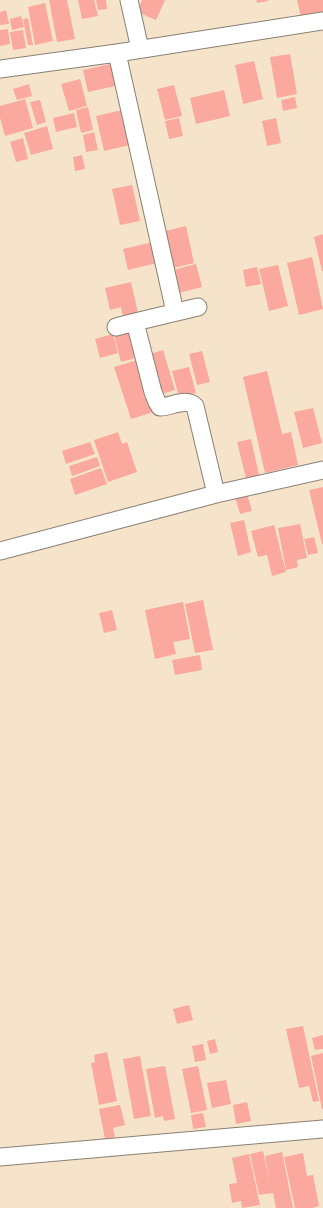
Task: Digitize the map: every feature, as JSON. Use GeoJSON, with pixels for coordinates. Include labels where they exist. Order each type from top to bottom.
{"type":"FeatureCollection","features":[{"type":"Feature","properties":{"kind":"street"},"geometry":{"type":"LineString","coordinates":[[129,0],[140,49]]}},
{"type":"Feature","properties":{"kind":"street"},"geometry":{"type":"LineString","coordinates":[[0,69],[117,53],[323,21]]}},
{"type":"Feature","properties":{"kind":"street"},"geometry":{"type":"LineString","coordinates":[[117,53],[175,312]]}},
{"type":"Feature","properties":{"kind":"street"},"geometry":{"type":"LineString","coordinates":[[116,327],[198,307]]}},
{"type":"Feature","properties":{"kind":"street"},"geometry":{"type":"LineString","coordinates":[[136,322],[153,392],[157,402],[160,406],[186,402],[192,403],[195,406],[216,494]]}},
{"type":"Feature","properties":{"kind":"street"},"geometry":{"type":"LineString","coordinates":[[0,551],[216,494],[323,470]]}},
{"type":"Feature","properties":{"kind":"street"},"geometry":{"type":"LineString","coordinates":[[0,1157],[323,1129]]}},
{"type":"Feature","properties":{"kind":"building"},"geometry":{"type":"Polygon","coordinates":[[[49,0],[67,0],[75,39],[57,42],[49,0]]]}},
{"type":"Feature","properties":{"kind":"building"},"geometry":{"type":"Polygon","coordinates":[[[78,0],[94,0],[98,16],[82,19],[78,0]]]}},
{"type":"Feature","properties":{"kind":"building"},"geometry":{"type":"Polygon","coordinates":[[[96,0],[106,0],[107,9],[98,10],[96,0]]]}},
{"type":"Feature","properties":{"kind":"building"},"geometry":{"type":"Polygon","coordinates":[[[142,0],[165,0],[156,20],[137,12],[142,0]]]}},
{"type":"Feature","properties":{"kind":"building"},"geometry":{"type":"Polygon","coordinates":[[[256,0],[268,0],[268,1],[257,3],[256,0]]]}},
{"type":"Feature","properties":{"kind":"building"},"geometry":{"type":"Polygon","coordinates":[[[297,0],[323,0],[323,13],[301,18],[297,0]]]}},
{"type":"Feature","properties":{"kind":"building"},"geometry":{"type":"Polygon","coordinates":[[[45,3],[53,41],[35,45],[28,7],[45,3]]]}},
{"type":"Feature","properties":{"kind":"building"},"geometry":{"type":"Polygon","coordinates":[[[6,10],[9,24],[0,25],[0,12],[6,10]]]}},
{"type":"Feature","properties":{"kind":"building"},"geometry":{"type":"Polygon","coordinates":[[[21,16],[24,27],[12,30],[10,19],[21,16]]]}},
{"type":"Feature","properties":{"kind":"building"},"geometry":{"type":"Polygon","coordinates":[[[28,18],[33,45],[28,45],[23,19],[28,18]]]}},
{"type":"Feature","properties":{"kind":"building"},"geometry":{"type":"Polygon","coordinates":[[[8,29],[10,44],[0,46],[0,30],[8,29]]]}},
{"type":"Feature","properties":{"kind":"building"},"geometry":{"type":"Polygon","coordinates":[[[23,30],[26,48],[13,50],[10,32],[23,30]]]}},
{"type":"Feature","properties":{"kind":"building"},"geometry":{"type":"Polygon","coordinates":[[[290,54],[297,94],[277,98],[270,57],[290,54]]]}},
{"type":"Feature","properties":{"kind":"building"},"geometry":{"type":"Polygon","coordinates":[[[254,61],[263,99],[243,104],[235,65],[254,61]]]}},
{"type":"Feature","properties":{"kind":"building"},"geometry":{"type":"Polygon","coordinates":[[[115,63],[120,85],[88,92],[83,70],[115,63]]]}},
{"type":"Feature","properties":{"kind":"building"},"geometry":{"type":"Polygon","coordinates":[[[80,79],[87,106],[69,111],[61,84],[80,79]]]}},
{"type":"Feature","properties":{"kind":"building"},"geometry":{"type":"Polygon","coordinates":[[[29,84],[32,96],[17,100],[13,89],[29,84]]]}},
{"type":"Feature","properties":{"kind":"building"},"geometry":{"type":"Polygon","coordinates":[[[174,85],[182,116],[165,120],[157,89],[174,85]]]}},
{"type":"Feature","properties":{"kind":"building"},"geometry":{"type":"Polygon","coordinates":[[[224,90],[230,116],[196,124],[190,98],[224,90]]]}},
{"type":"Feature","properties":{"kind":"building"},"geometry":{"type":"Polygon","coordinates":[[[295,97],[297,108],[283,111],[281,100],[295,97]]]}},
{"type":"Feature","properties":{"kind":"building"},"geometry":{"type":"Polygon","coordinates":[[[25,99],[33,128],[5,136],[0,118],[0,106],[25,99]]]}},
{"type":"Feature","properties":{"kind":"building"},"geometry":{"type":"Polygon","coordinates":[[[40,100],[46,122],[37,125],[30,102],[40,100]]]}},
{"type":"Feature","properties":{"kind":"building"},"geometry":{"type":"Polygon","coordinates":[[[88,107],[93,130],[81,133],[76,110],[88,107]]]}},
{"type":"Feature","properties":{"kind":"building"},"geometry":{"type":"Polygon","coordinates":[[[122,110],[130,145],[104,151],[96,116],[122,110]]]}},
{"type":"Feature","properties":{"kind":"building"},"geometry":{"type":"Polygon","coordinates":[[[74,113],[77,127],[56,132],[53,118],[74,113]]]}},
{"type":"Feature","properties":{"kind":"building"},"geometry":{"type":"Polygon","coordinates":[[[179,118],[183,136],[169,139],[165,121],[179,118]]]}},
{"type":"Feature","properties":{"kind":"building"},"geometry":{"type":"Polygon","coordinates":[[[276,118],[281,143],[267,146],[262,121],[276,118]]]}},
{"type":"Feature","properties":{"kind":"building"},"geometry":{"type":"Polygon","coordinates":[[[47,126],[53,149],[31,155],[24,133],[47,126]]]}},
{"type":"Feature","properties":{"kind":"building"},"geometry":{"type":"Polygon","coordinates":[[[94,132],[98,150],[86,152],[83,135],[94,132]]]}},
{"type":"Feature","properties":{"kind":"building"},"geometry":{"type":"Polygon","coordinates":[[[23,138],[28,159],[16,162],[10,142],[23,138]]]}},
{"type":"Feature","properties":{"kind":"building"},"geometry":{"type":"Polygon","coordinates":[[[82,155],[85,169],[75,171],[73,157],[82,155]]]}},
{"type":"Feature","properties":{"kind":"building"},"geometry":{"type":"Polygon","coordinates":[[[132,185],[140,221],[120,225],[112,189],[132,185]]]}},
{"type":"Feature","properties":{"kind":"building"},"geometry":{"type":"Polygon","coordinates":[[[186,226],[194,263],[170,269],[161,232],[186,226]]]}},
{"type":"Feature","properties":{"kind":"building"},"geometry":{"type":"Polygon","coordinates":[[[323,234],[323,271],[322,271],[314,237],[323,234]]]}},
{"type":"Feature","properties":{"kind":"building"},"geometry":{"type":"Polygon","coordinates":[[[153,242],[157,263],[128,270],[123,249],[153,242]]]}},
{"type":"Feature","properties":{"kind":"building"},"geometry":{"type":"Polygon","coordinates":[[[312,257],[323,309],[299,315],[287,263],[312,257]]]}},
{"type":"Feature","properties":{"kind":"building"},"geometry":{"type":"Polygon","coordinates":[[[196,264],[202,287],[175,294],[170,271],[196,264]]]}},
{"type":"Feature","properties":{"kind":"building"},"geometry":{"type":"Polygon","coordinates":[[[278,265],[288,306],[269,311],[259,269],[278,265]]]}},
{"type":"Feature","properties":{"kind":"building"},"geometry":{"type":"Polygon","coordinates":[[[257,267],[261,284],[246,287],[243,270],[257,267]]]}},
{"type":"Feature","properties":{"kind":"building"},"geometry":{"type":"Polygon","coordinates":[[[131,282],[138,313],[123,317],[121,307],[110,310],[105,288],[131,282]]]}},
{"type":"Feature","properties":{"kind":"building"},"geometry":{"type":"Polygon","coordinates":[[[132,326],[139,357],[121,362],[113,331],[132,326]]]}},
{"type":"Feature","properties":{"kind":"building"},"geometry":{"type":"Polygon","coordinates":[[[113,334],[118,353],[100,358],[95,339],[113,334]]]}},
{"type":"Feature","properties":{"kind":"building"},"geometry":{"type":"Polygon","coordinates":[[[163,350],[175,390],[158,395],[146,355],[163,350]]]}},
{"type":"Feature","properties":{"kind":"building"},"geometry":{"type":"Polygon","coordinates":[[[202,351],[210,382],[197,385],[189,354],[202,351]]]}},
{"type":"Feature","properties":{"kind":"building"},"geometry":{"type":"Polygon","coordinates":[[[140,359],[157,411],[131,419],[114,367],[140,359]]]}},
{"type":"Feature","properties":{"kind":"building"},"geometry":{"type":"Polygon","coordinates":[[[189,367],[196,393],[179,397],[172,371],[189,367]]]}},
{"type":"Feature","properties":{"kind":"building"},"geometry":{"type":"Polygon","coordinates":[[[267,371],[282,434],[291,432],[298,465],[265,473],[243,377],[267,371]]]}},
{"type":"Feature","properties":{"kind":"building"},"geometry":{"type":"Polygon","coordinates":[[[313,408],[322,443],[303,448],[294,412],[313,408]]]}},
{"type":"Feature","properties":{"kind":"building"},"geometry":{"type":"Polygon","coordinates":[[[118,432],[122,444],[127,442],[137,472],[108,482],[94,440],[118,432]]]}},
{"type":"Feature","properties":{"kind":"building"},"geometry":{"type":"Polygon","coordinates":[[[251,439],[259,475],[246,478],[237,442],[251,439]]]}},
{"type":"Feature","properties":{"kind":"building"},"geometry":{"type":"Polygon","coordinates":[[[90,442],[95,454],[66,464],[62,451],[90,442]]]}},
{"type":"Feature","properties":{"kind":"building"},"geometry":{"type":"Polygon","coordinates":[[[97,457],[100,466],[72,476],[69,466],[97,457]]]}},
{"type":"Feature","properties":{"kind":"building"},"geometry":{"type":"Polygon","coordinates":[[[101,468],[107,484],[75,495],[70,479],[101,468]]]}},
{"type":"Feature","properties":{"kind":"building"},"geometry":{"type":"Polygon","coordinates":[[[323,487],[323,544],[322,544],[309,490],[323,487]]]}},
{"type":"Feature","properties":{"kind":"building"},"geometry":{"type":"Polygon","coordinates":[[[247,494],[252,511],[240,514],[235,497],[247,494]]]}},
{"type":"Feature","properties":{"kind":"building"},"geometry":{"type":"Polygon","coordinates":[[[244,520],[251,552],[238,556],[230,523],[244,520]]]}},
{"type":"Feature","properties":{"kind":"building"},"geometry":{"type":"Polygon","coordinates":[[[300,524],[307,558],[297,560],[298,567],[286,570],[278,528],[300,524]]]}},
{"type":"Feature","properties":{"kind":"building"},"geometry":{"type":"Polygon","coordinates":[[[274,525],[286,572],[272,576],[267,555],[258,557],[251,531],[274,525]]]}},
{"type":"Feature","properties":{"kind":"building"},"geometry":{"type":"Polygon","coordinates":[[[314,537],[318,553],[308,555],[304,539],[314,537]]]}},
{"type":"Feature","properties":{"kind":"building"},"geometry":{"type":"Polygon","coordinates":[[[203,600],[213,650],[195,653],[185,604],[203,600]]]}},
{"type":"Feature","properties":{"kind":"building"},"geometry":{"type":"Polygon","coordinates":[[[183,602],[190,639],[173,642],[176,654],[155,659],[145,610],[183,602]]]}},
{"type":"Feature","properties":{"kind":"building"},"geometry":{"type":"Polygon","coordinates":[[[112,610],[117,630],[104,633],[99,613],[112,610]]]}},
{"type":"Feature","properties":{"kind":"building"},"geometry":{"type":"Polygon","coordinates":[[[200,655],[202,670],[175,675],[172,660],[200,655]]]}},
{"type":"Feature","properties":{"kind":"building"},"geometry":{"type":"Polygon","coordinates":[[[189,1005],[193,1020],[177,1024],[173,1009],[189,1005]]]}},
{"type":"Feature","properties":{"kind":"building"},"geometry":{"type":"Polygon","coordinates":[[[303,1026],[319,1101],[313,1102],[309,1086],[299,1088],[286,1029],[303,1026]]]}},
{"type":"Feature","properties":{"kind":"building"},"geometry":{"type":"Polygon","coordinates":[[[323,1035],[323,1049],[315,1050],[312,1038],[323,1035]]]}},
{"type":"Feature","properties":{"kind":"building"},"geometry":{"type":"Polygon","coordinates":[[[215,1039],[218,1052],[210,1054],[207,1041],[215,1039]]]}},
{"type":"Feature","properties":{"kind":"building"},"geometry":{"type":"Polygon","coordinates":[[[203,1044],[206,1060],[195,1062],[192,1046],[203,1044]]]}},
{"type":"Feature","properties":{"kind":"building"},"geometry":{"type":"Polygon","coordinates":[[[107,1052],[117,1101],[99,1105],[91,1063],[95,1062],[94,1055],[107,1052]]]}},
{"type":"Feature","properties":{"kind":"building"},"geometry":{"type":"Polygon","coordinates":[[[323,1053],[323,1109],[322,1109],[311,1056],[323,1053]]]}},
{"type":"Feature","properties":{"kind":"building"},"geometry":{"type":"Polygon","coordinates":[[[140,1056],[151,1116],[134,1119],[123,1059],[140,1056]]]}},
{"type":"Feature","properties":{"kind":"building"},"geometry":{"type":"Polygon","coordinates":[[[165,1066],[175,1119],[164,1121],[163,1116],[155,1118],[146,1069],[165,1066]]]}},
{"type":"Feature","properties":{"kind":"building"},"geometry":{"type":"Polygon","coordinates":[[[198,1066],[207,1110],[191,1113],[182,1069],[198,1066]]]}},
{"type":"Feature","properties":{"kind":"building"},"geometry":{"type":"Polygon","coordinates":[[[226,1080],[231,1104],[212,1108],[207,1083],[226,1080]]]}},
{"type":"Feature","properties":{"kind":"building"},"geometry":{"type":"Polygon","coordinates":[[[247,1102],[251,1121],[236,1124],[233,1105],[247,1102]]]}},
{"type":"Feature","properties":{"kind":"building"},"geometry":{"type":"Polygon","coordinates":[[[120,1105],[125,1125],[113,1128],[115,1137],[105,1139],[99,1109],[120,1105]]]}},
{"type":"Feature","properties":{"kind":"building"},"geometry":{"type":"Polygon","coordinates":[[[203,1113],[206,1127],[193,1129],[191,1115],[203,1113]]]}},
{"type":"Feature","properties":{"kind":"building"},"geometry":{"type":"Polygon","coordinates":[[[263,1151],[270,1184],[265,1156],[282,1152],[293,1208],[276,1208],[273,1193],[259,1195],[250,1154],[263,1151]]]}},
{"type":"Feature","properties":{"kind":"building"},"geometry":{"type":"Polygon","coordinates":[[[303,1153],[307,1176],[313,1175],[319,1206],[313,1208],[295,1208],[284,1157],[303,1153]]]}},
{"type":"Feature","properties":{"kind":"building"},"geometry":{"type":"Polygon","coordinates":[[[249,1154],[260,1205],[242,1208],[241,1201],[232,1203],[229,1184],[237,1183],[232,1158],[249,1154]]]}}]}
